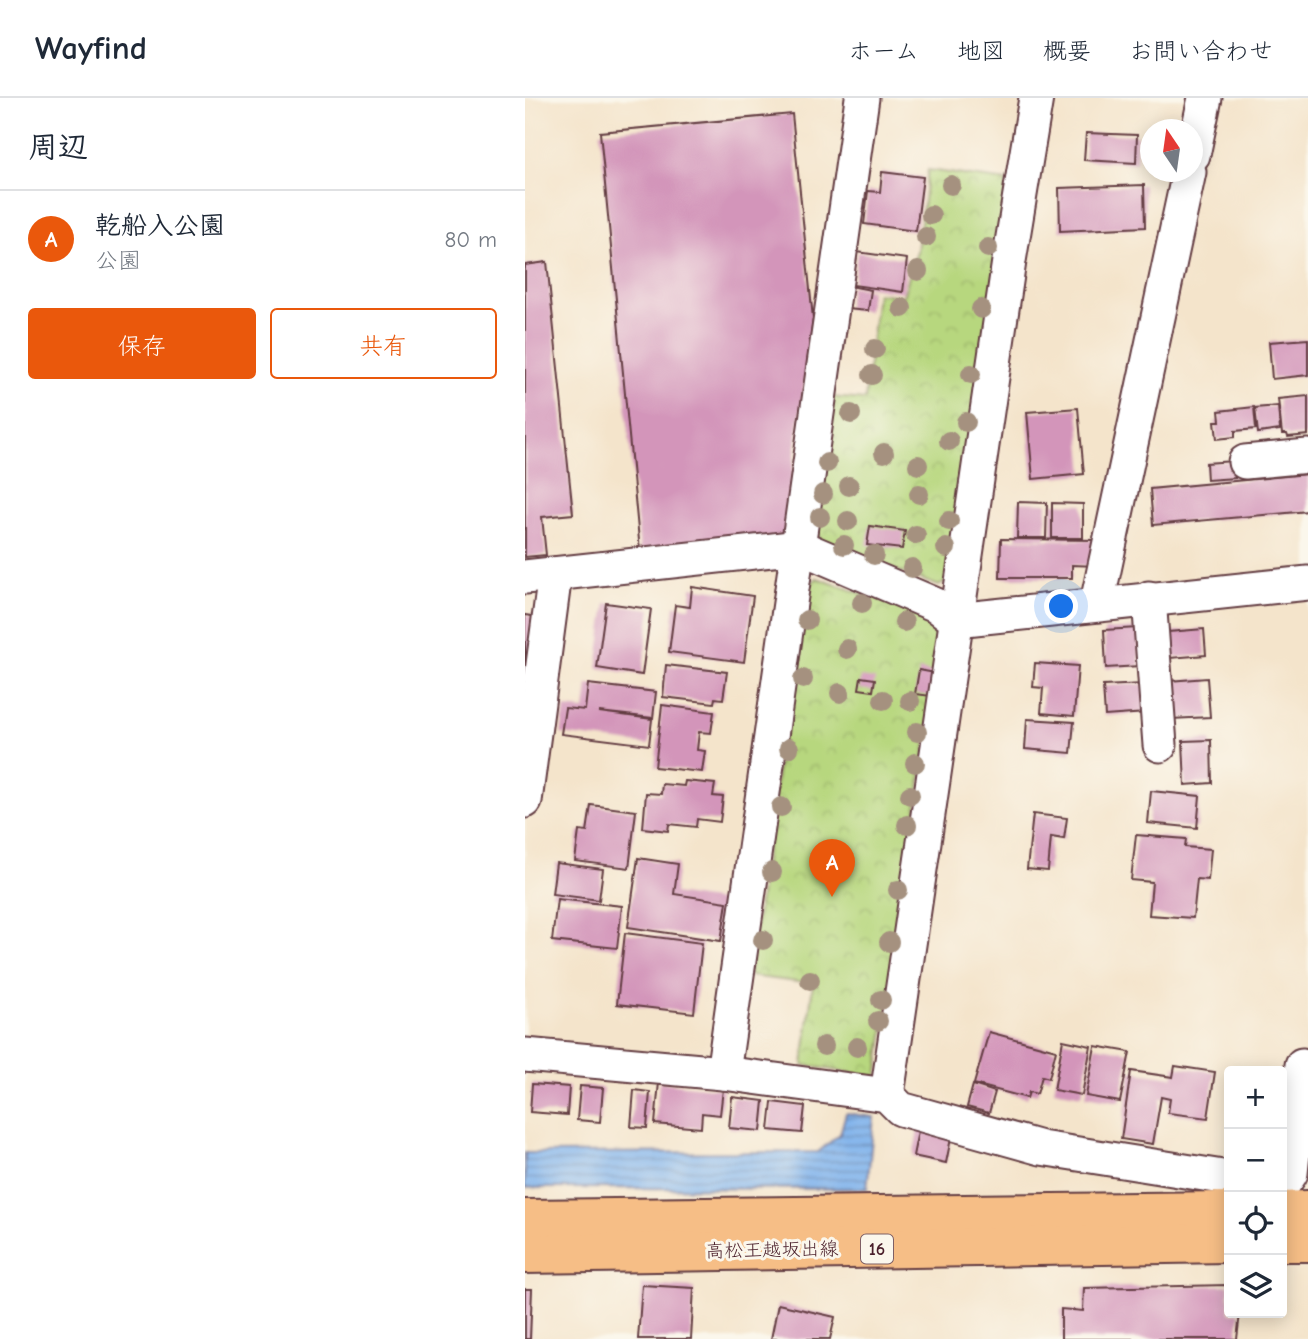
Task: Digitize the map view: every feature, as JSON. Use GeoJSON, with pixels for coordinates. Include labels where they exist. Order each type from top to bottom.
{"type":"FeatureCollection","features":[{"type":"Feature","properties":{"kind":"main road"},"geometry":{"type":"LineString","coordinates":[[1287,1211],[1308,1210]]}},
{"type":"Feature","properties":{"kind":"main road","name":"高松王越坂出線"},"geometry":{"type":"LineString","coordinates":[[525,1219],[1224,1211]]}},
{"type":"Feature","properties":{"kind":"main road"},"geometry":{"type":"LineString","coordinates":[[1287,1242],[1308,1242]]}},
{"type":"Feature","properties":{"kind":"main road","name":"高松王越坂出線"},"geometry":{"type":"LineString","coordinates":[[525,1254],[1224,1243]]}},
{"type":"Feature","properties":{"kind":"street"},"geometry":{"type":"LineString","coordinates":[[723,1073],[862,98]]}},
{"type":"Feature","properties":{"kind":"street"},"geometry":{"type":"LineString","coordinates":[[887,1095],[1036,98]]}},
{"type":"Feature","properties":{"kind":"street"},"geometry":{"type":"LineString","coordinates":[[1200,119],[1205,98]]}},
{"type":"Feature","properties":{"kind":"street"},"geometry":{"type":"LineString","coordinates":[[1097,603],[1187,182]]}},
{"type":"Feature","properties":{"kind":"street"},"geometry":{"type":"LineString","coordinates":[[1260,453],[1308,456]]}},
{"type":"Feature","properties":{"kind":"street"},"geometry":{"type":"LineString","coordinates":[[525,801],[540,576],[800,547],[936,606],[956,620],[1097,603],[1308,583]]}},
{"type":"Feature","properties":{"kind":"street"},"geometry":{"type":"LineString","coordinates":[[1149,598],[1160,745]]}},
{"type":"Feature","properties":{"kind":"street"},"geometry":{"type":"LineString","coordinates":[[525,1055],[723,1073],[887,1095],[901,1109],[1041,1148],[1224,1177]]}},
{"type":"Feature","properties":{"kind":"street"},"geometry":{"type":"LineString","coordinates":[[1287,1179],[1291,1173],[1302,1065]]}},
{"type":"Feature","properties":{"kind":"green space"},"geometry":{"type":"Polygon","coordinates":[[[928,170],[1007,181],[953,577],[939,586],[823,544],[812,524],[831,397],[865,400],[877,293],[903,296],[917,251],[928,170]]]}},
{"type":"Feature","properties":{"kind":"green space"},"geometry":{"type":"Polygon","coordinates":[[[817,578],[938,620],[942,633],[877,1077],[803,1065],[813,984],[749,976],[802,592],[817,578]]]}},
{"type":"Feature","properties":{"kind":"water"},"geometry":{"type":"Polygon","coordinates":[[[846,1113],[874,1117],[867,1189],[525,1188],[525,1153],[818,1152],[840,1134],[846,1113]]]}},
{"type":"Feature","properties":{"kind":"building"},"geometry":{"type":"Polygon","coordinates":[[[792,114],[813,319],[784,536],[640,551],[600,132],[792,114]]]}},
{"type":"Feature","properties":{"kind":"building"},"geometry":{"type":"Polygon","coordinates":[[[1086,133],[1137,135],[1136,163],[1084,160],[1086,133]]]}},
{"type":"Feature","properties":{"kind":"building"},"geometry":{"type":"Polygon","coordinates":[[[882,172],[923,177],[916,231],[864,224],[868,191],[880,192],[882,172]]]}},
{"type":"Feature","properties":{"kind":"building"},"geometry":{"type":"Polygon","coordinates":[[[1144,185],[1145,227],[1060,231],[1059,188],[1144,185]]]}},
{"type":"Feature","properties":{"kind":"building"},"geometry":{"type":"Polygon","coordinates":[[[857,252],[907,259],[903,292],[853,285],[857,252]]]}},
{"type":"Feature","properties":{"kind":"building"},"geometry":{"type":"Polygon","coordinates":[[[547,262],[573,514],[542,517],[546,555],[525,557],[525,265],[547,262]]]}},
{"type":"Feature","properties":{"kind":"building"},"geometry":{"type":"Polygon","coordinates":[[[850,286],[871,290],[868,311],[847,309],[850,286]]]}},
{"type":"Feature","properties":{"kind":"building"},"geometry":{"type":"Polygon","coordinates":[[[1308,339],[1308,375],[1272,379],[1269,342],[1308,339]]]}},
{"type":"Feature","properties":{"kind":"building"},"geometry":{"type":"Polygon","coordinates":[[[1308,396],[1308,435],[1288,437],[1287,434],[1282,434],[1278,399],[1308,396]]]}},
{"type":"Feature","properties":{"kind":"building"},"geometry":{"type":"Polygon","coordinates":[[[1278,406],[1280,430],[1258,433],[1255,408],[1278,406]]]}},
{"type":"Feature","properties":{"kind":"building"},"geometry":{"type":"Polygon","coordinates":[[[1254,407],[1256,429],[1235,431],[1235,437],[1217,439],[1215,421],[1220,421],[1219,411],[1254,407]]]}},
{"type":"Feature","properties":{"kind":"building"},"geometry":{"type":"Polygon","coordinates":[[[1078,408],[1084,474],[1033,479],[1027,412],[1078,408]]]}},
{"type":"Feature","properties":{"kind":"building"},"geometry":{"type":"Polygon","coordinates":[[[1233,461],[1235,478],[1207,480],[1206,463],[1233,461]]]}},
{"type":"Feature","properties":{"kind":"building"},"geometry":{"type":"Polygon","coordinates":[[[1308,474],[1308,511],[1153,525],[1150,489],[1308,474]]]}},
{"type":"Feature","properties":{"kind":"building"},"geometry":{"type":"Polygon","coordinates":[[[1018,502],[1047,503],[1046,538],[1017,538],[1018,502]]]}},
{"type":"Feature","properties":{"kind":"building"},"geometry":{"type":"Polygon","coordinates":[[[1052,503],[1083,504],[1083,538],[1052,538],[1052,503]]]}},
{"type":"Feature","properties":{"kind":"building"},"geometry":{"type":"Polygon","coordinates":[[[870,526],[905,531],[902,549],[867,545],[870,526]]]}},
{"type":"Feature","properties":{"kind":"building"},"geometry":{"type":"Polygon","coordinates":[[[1001,539],[1098,540],[1098,566],[1072,565],[1072,578],[1000,578],[1001,539]]]}},
{"type":"Feature","properties":{"kind":"building"},"geometry":{"type":"Polygon","coordinates":[[[692,587],[753,596],[744,662],[669,652],[675,605],[690,607],[692,587]]]}},
{"type":"Feature","properties":{"kind":"building"},"geometry":{"type":"Polygon","coordinates":[[[606,603],[651,609],[642,675],[597,668],[606,603]]]}},
{"type":"Feature","properties":{"kind":"building"},"geometry":{"type":"Polygon","coordinates":[[[525,615],[539,617],[525,690],[525,615]]]}},
{"type":"Feature","properties":{"kind":"building"},"geometry":{"type":"Polygon","coordinates":[[[1138,628],[1140,666],[1106,668],[1104,630],[1138,628]]]}},
{"type":"Feature","properties":{"kind":"building"},"geometry":{"type":"Polygon","coordinates":[[[1204,629],[1206,655],[1170,658],[1168,632],[1204,629]]]}},
{"type":"Feature","properties":{"kind":"building"},"geometry":{"type":"Polygon","coordinates":[[[1035,663],[1078,666],[1074,716],[1041,713],[1043,688],[1033,687],[1035,663]]]}},
{"type":"Feature","properties":{"kind":"building"},"geometry":{"type":"Polygon","coordinates":[[[666,665],[727,672],[723,699],[715,698],[714,703],[663,697],[666,665]]]}},
{"type":"Feature","properties":{"kind":"building"},"geometry":{"type":"Polygon","coordinates":[[[919,670],[935,673],[931,696],[915,694],[919,670]]]}},
{"type":"Feature","properties":{"kind":"building"},"geometry":{"type":"Polygon","coordinates":[[[861,677],[875,679],[873,691],[859,689],[861,677]]]}},
{"type":"Feature","properties":{"kind":"building"},"geometry":{"type":"Polygon","coordinates":[[[1207,678],[1210,717],[1171,719],[1169,681],[1207,678]]]}},
{"type":"Feature","properties":{"kind":"building"},"geometry":{"type":"Polygon","coordinates":[[[588,684],[656,692],[653,718],[599,712],[652,719],[649,745],[561,734],[565,708],[585,710],[588,684]]]}},
{"type":"Feature","properties":{"kind":"building"},"geometry":{"type":"Polygon","coordinates":[[[1144,684],[1146,713],[1105,716],[1103,686],[1144,684]]]}},
{"type":"Feature","properties":{"kind":"building"},"geometry":{"type":"Polygon","coordinates":[[[662,705],[714,712],[711,733],[699,732],[697,750],[705,751],[702,772],[655,767],[662,705]]]}},
{"type":"Feature","properties":{"kind":"building"},"geometry":{"type":"Polygon","coordinates":[[[1027,719],[1074,722],[1071,753],[1025,749],[1027,719]]]}},
{"type":"Feature","properties":{"kind":"building"},"geometry":{"type":"Polygon","coordinates":[[[1211,740],[1212,783],[1185,785],[1183,741],[1211,740]]]}},
{"type":"Feature","properties":{"kind":"building"},"geometry":{"type":"Polygon","coordinates":[[[685,781],[715,784],[713,796],[723,797],[720,822],[697,819],[696,827],[669,824],[668,831],[643,828],[646,793],[661,794],[662,784],[684,786],[685,781]]]}},
{"type":"Feature","properties":{"kind":"building"},"geometry":{"type":"Polygon","coordinates":[[[1151,791],[1200,796],[1197,828],[1148,823],[1151,791]]]}},
{"type":"Feature","properties":{"kind":"building"},"geometry":{"type":"Polygon","coordinates":[[[591,805],[636,811],[629,868],[575,861],[579,831],[587,832],[591,805]]]}},
{"type":"Feature","properties":{"kind":"building"},"geometry":{"type":"Polygon","coordinates":[[[1033,814],[1067,818],[1064,839],[1051,837],[1048,871],[1027,869],[1033,814]]]}},
{"type":"Feature","properties":{"kind":"building"},"geometry":{"type":"Polygon","coordinates":[[[1136,835],[1186,839],[1185,847],[1211,849],[1208,880],[1197,879],[1193,918],[1149,915],[1152,882],[1131,880],[1136,835]]]}},
{"type":"Feature","properties":{"kind":"building"},"geometry":{"type":"Polygon","coordinates":[[[638,858],[678,864],[674,894],[727,902],[721,941],[628,927],[638,858]]]}},
{"type":"Feature","properties":{"kind":"building"},"geometry":{"type":"Polygon","coordinates":[[[556,863],[603,869],[599,900],[552,894],[556,863]]]}},
{"type":"Feature","properties":{"kind":"building"},"geometry":{"type":"Polygon","coordinates":[[[557,899],[622,906],[617,948],[552,941],[557,899]]]}},
{"type":"Feature","properties":{"kind":"building"},"geometry":{"type":"Polygon","coordinates":[[[625,933],[702,943],[694,1013],[617,1004],[625,933]]]}},
{"type":"Feature","properties":{"kind":"building"},"geometry":{"type":"Polygon","coordinates":[[[989,1032],[1056,1050],[1049,1078],[1042,1076],[1037,1094],[1029,1092],[1027,1098],[974,1084],[989,1032]]]}},
{"type":"Feature","properties":{"kind":"building"},"geometry":{"type":"Polygon","coordinates":[[[1063,1040],[1091,1046],[1082,1095],[1054,1090],[1063,1040]]]}},
{"type":"Feature","properties":{"kind":"building"},"geometry":{"type":"Polygon","coordinates":[[[1095,1046],[1130,1052],[1120,1102],[1086,1096],[1095,1046]]]}},
{"type":"Feature","properties":{"kind":"building"},"geometry":{"type":"Polygon","coordinates":[[[1175,1066],[1215,1072],[1208,1118],[1168,1113],[1170,1099],[1161,1097],[1153,1144],[1121,1139],[1131,1071],[1173,1077],[1175,1066]]]}},
{"type":"Feature","properties":{"kind":"building"},"geometry":{"type":"Polygon","coordinates":[[[659,1082],[723,1089],[720,1115],[702,1113],[701,1128],[655,1124],[659,1082]]]}},
{"type":"Feature","properties":{"kind":"building"},"geometry":{"type":"Polygon","coordinates":[[[532,1084],[569,1087],[567,1115],[530,1112],[532,1084]]]}},
{"type":"Feature","properties":{"kind":"building"},"geometry":{"type":"Polygon","coordinates":[[[973,1085],[995,1092],[989,1113],[967,1107],[973,1085]]]}},
{"type":"Feature","properties":{"kind":"building"},"geometry":{"type":"Polygon","coordinates":[[[580,1086],[603,1088],[600,1122],[577,1120],[580,1086]]]}},
{"type":"Feature","properties":{"kind":"building"},"geometry":{"type":"Polygon","coordinates":[[[634,1090],[650,1092],[647,1128],[631,1127],[634,1090]]]}},
{"type":"Feature","properties":{"kind":"building"},"geometry":{"type":"Polygon","coordinates":[[[732,1097],[764,1101],[761,1131],[729,1128],[732,1097]]]}},
{"type":"Feature","properties":{"kind":"building"},"geometry":{"type":"Polygon","coordinates":[[[772,1102],[805,1106],[802,1133],[769,1130],[772,1102]]]}},
{"type":"Feature","properties":{"kind":"building"},"geometry":{"type":"Polygon","coordinates":[[[919,1126],[952,1133],[946,1163],[913,1156],[919,1126]]]}},
{"type":"Feature","properties":{"kind":"building"},"geometry":{"type":"Polygon","coordinates":[[[642,1285],[694,1288],[691,1339],[638,1339],[642,1285]]]}},
{"type":"Feature","properties":{"kind":"building"},"geometry":{"type":"Polygon","coordinates":[[[1224,1285],[1224,1318],[1239,1318],[1237,1339],[1061,1339],[1061,1309],[1083,1311],[1084,1288],[1224,1285]]]}},
{"type":"Feature","properties":{"kind":"building"},"geometry":{"type":"Polygon","coordinates":[[[525,1289],[532,1289],[530,1339],[525,1339],[525,1289]]]}},
{"type":"Feature","properties":{"kind":"building"},"geometry":{"type":"Polygon","coordinates":[[[778,1304],[835,1317],[830,1339],[771,1339],[778,1304]]]}},
{"type":"Feature","properties":{"kind":"place","name":"乾船入公園"},"geometry":{"type":"Point","coordinates":[832,897]}}]}
